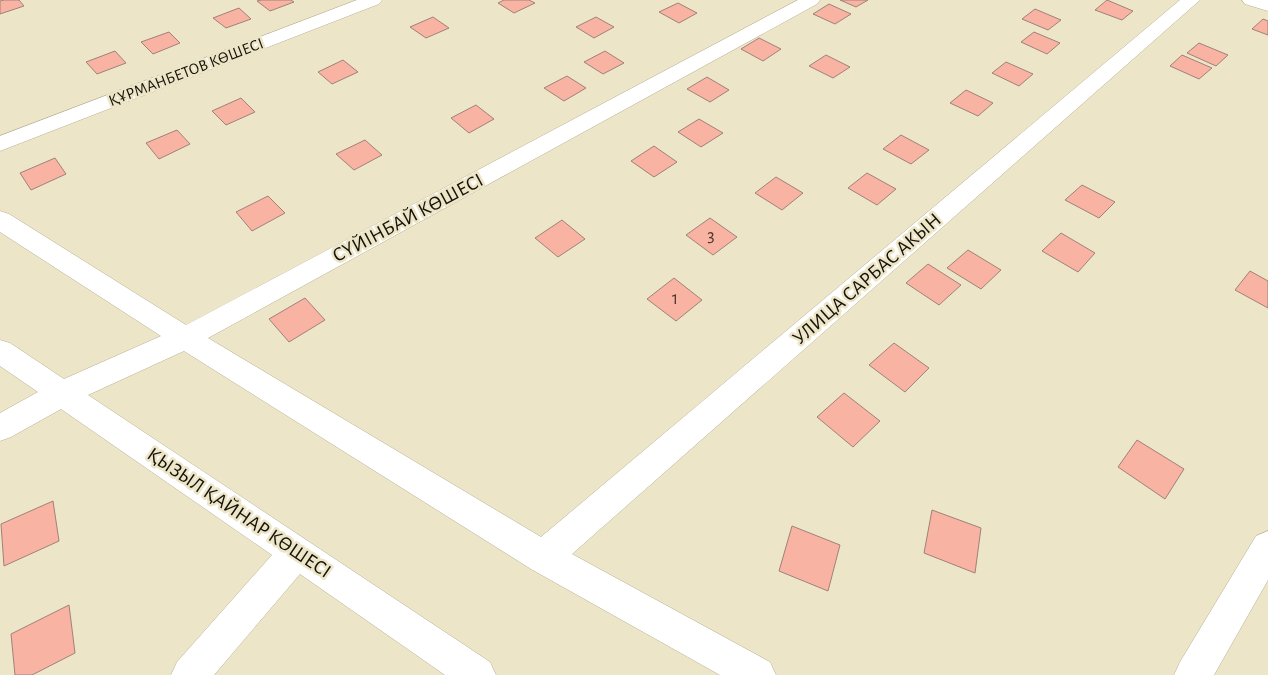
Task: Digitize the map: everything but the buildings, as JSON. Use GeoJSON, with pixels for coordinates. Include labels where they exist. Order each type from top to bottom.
{"type":"FeatureCollection","features":[{"type":"Feature","properties":{"kind":"street","name":"ҚҰРМАНБЕТОВ КӨШЕСІ"},"geometry":{"type":"LineString","coordinates":[[0,144],[373,0]]}},
{"type":"Feature","properties":{"kind":"street","name":"СҮЙІНБАЙ КӨШЕСІ"},"geometry":{"type":"LineString","coordinates":[[0,428],[62,393],[185,338],[811,0]]}},
{"type":"Feature","properties":{"kind":"street","name":"УЛИЦА САРБАС АКЫН"},"geometry":{"type":"LineString","coordinates":[[543,557],[1191,0]]}},
{"type":"Feature","properties":{"kind":"street"},"geometry":{"type":"LineString","coordinates":[[1251,0],[1268,6]]}},
{"type":"Feature","properties":{"kind":"street"},"geometry":{"type":"LineString","coordinates":[[0,220],[185,338],[543,557],[757,675]]}},
{"type":"Feature","properties":{"kind":"street","name":"ҚЫЗЫЛ ҚАЙНАР КӨШЕСІ"},"geometry":{"type":"LineString","coordinates":[[0,350],[477,675]]}},
{"type":"Feature","properties":{"kind":"street"},"geometry":{"type":"LineString","coordinates":[[1194,675],[1268,548]]}},
{"type":"Feature","properties":{"kind":"street"},"geometry":{"type":"LineString","coordinates":[[190,675],[297,552]]}}]}
